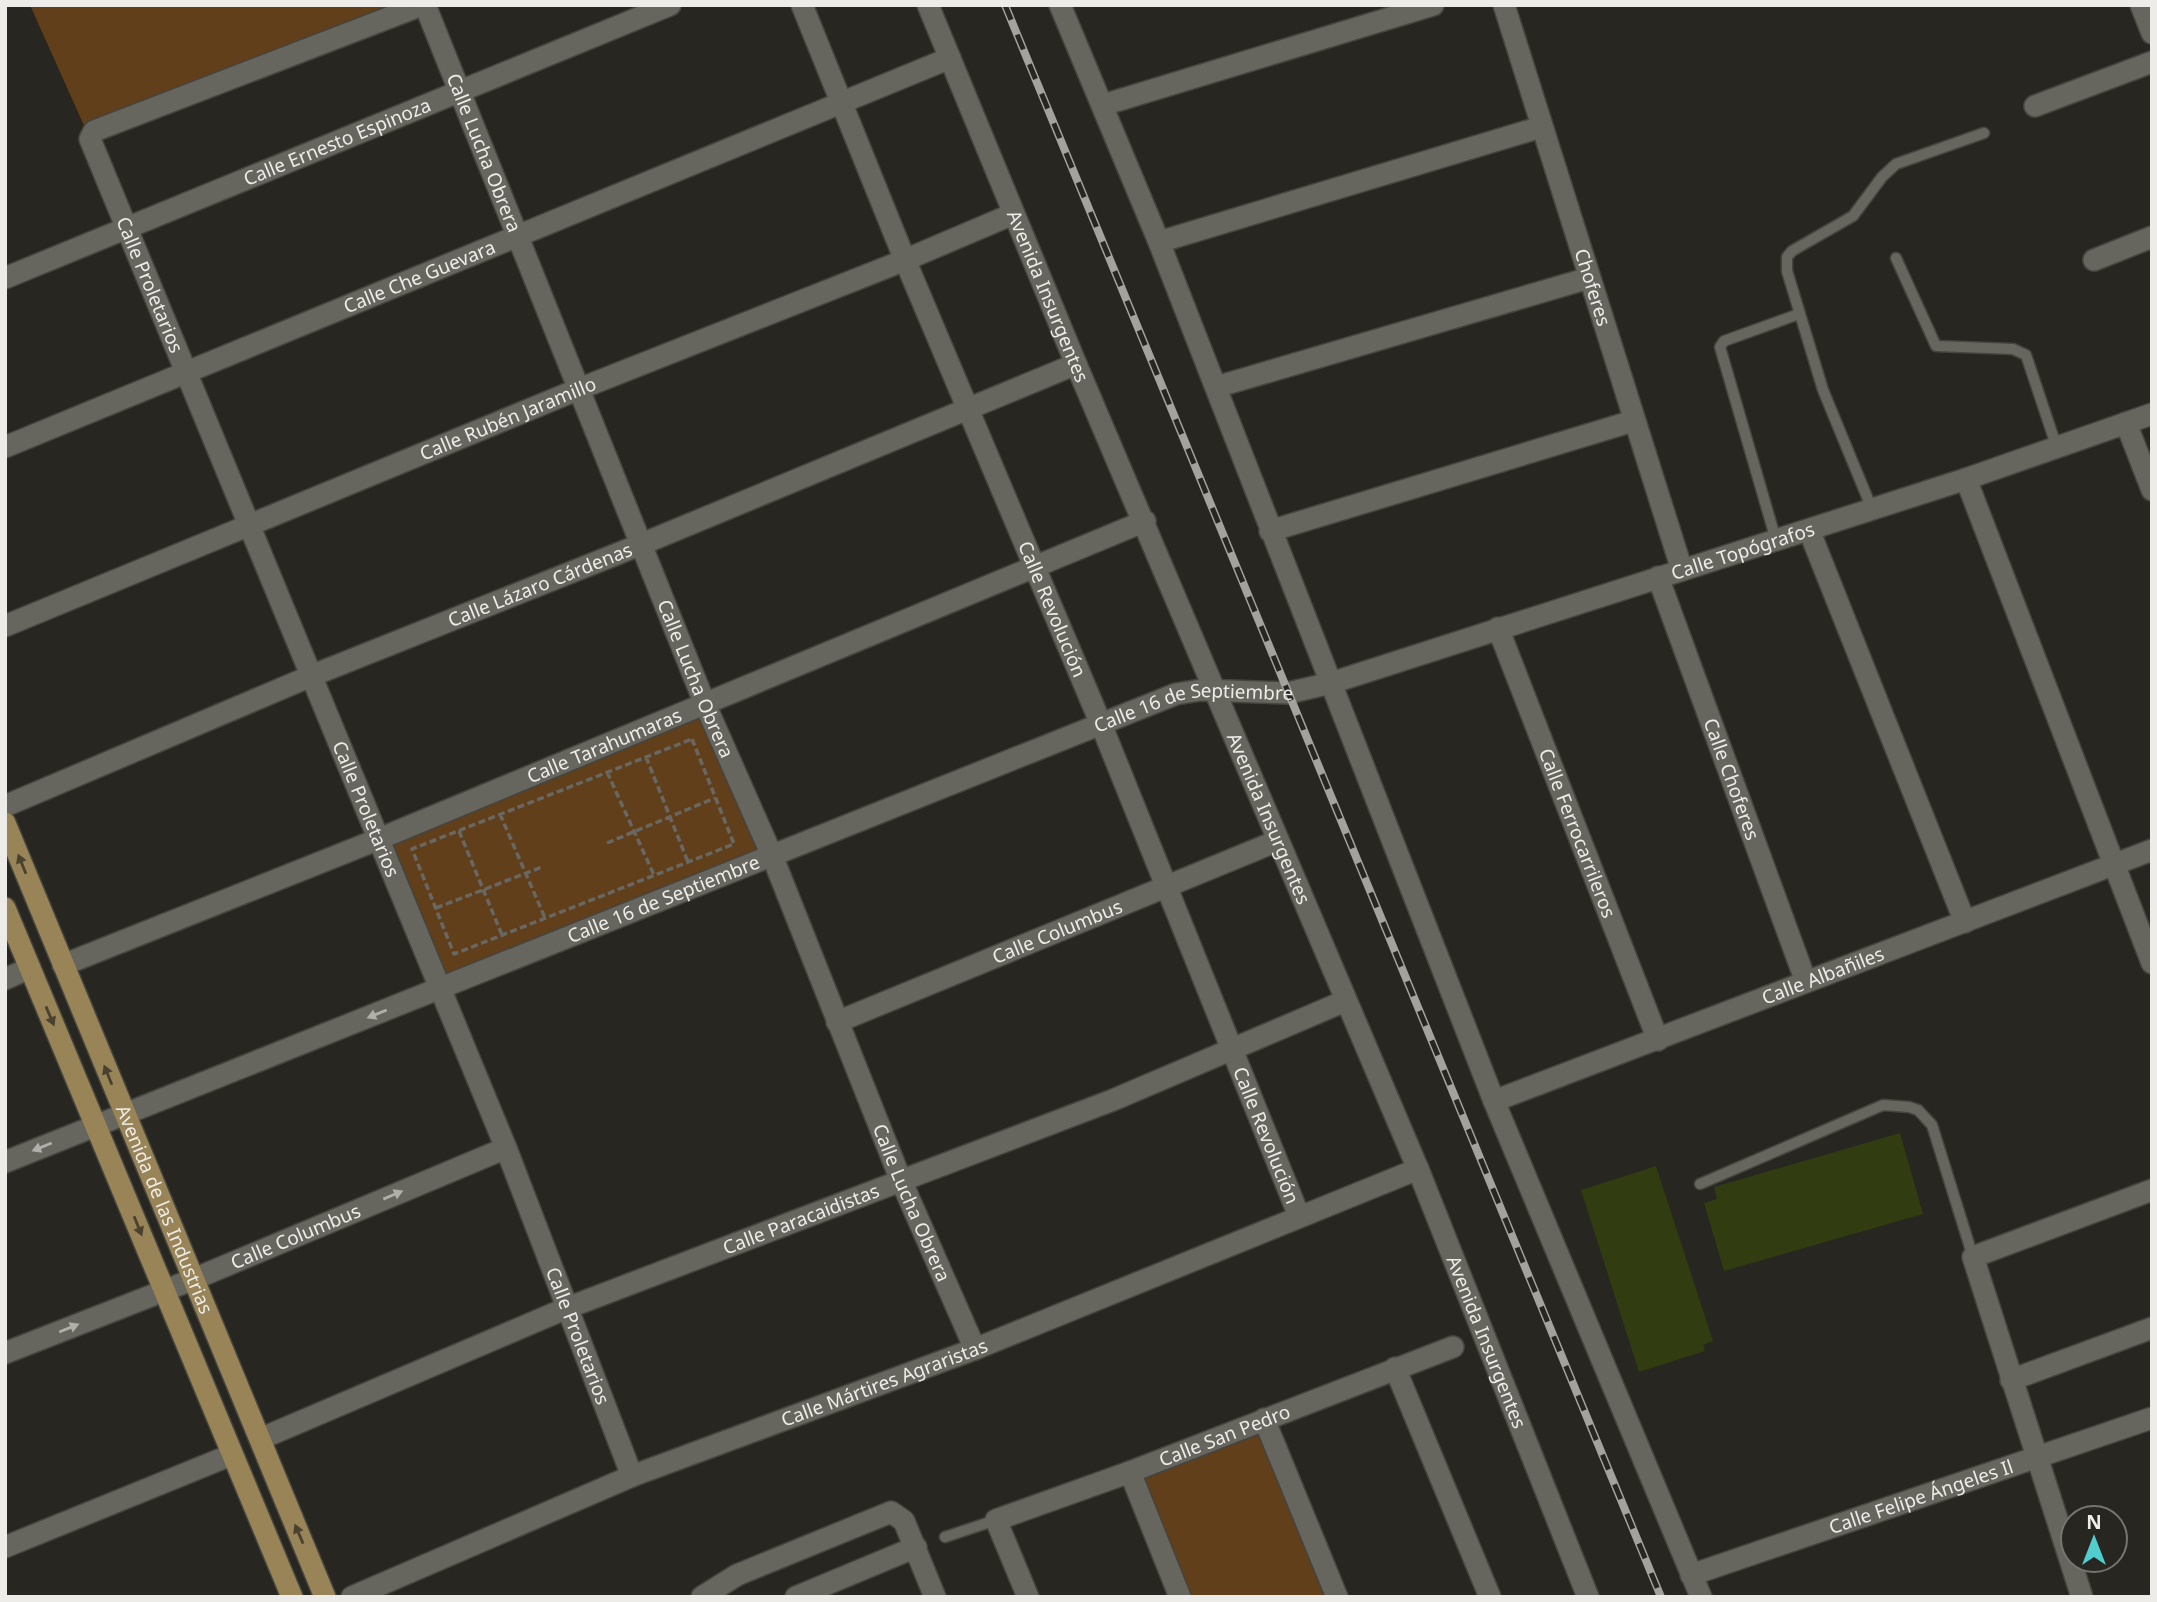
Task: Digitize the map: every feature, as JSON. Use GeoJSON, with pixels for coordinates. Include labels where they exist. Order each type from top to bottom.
{"type":"FeatureCollection","features":[{"type":"Feature","properties":{"kind":"main road","name":"Avenida de las Industrias"},"geometry":{"type":"LineString","coordinates":[[5,823],[325,1597]]}},
{"type":"Feature","properties":{"kind":"main road","name":"Avenida de las Industrias"},"geometry":{"type":"LineString","coordinates":[[5,908],[292,1597]]}},
{"type":"Feature","properties":{"kind":"street","name":"Calle Lucha Obrera"},"geometry":{"type":"LineString","coordinates":[[424,5],[705,704],[773,858],[900,1178],[975,1349]]}},
{"type":"Feature","properties":{"kind":"street","name":"Calle Proletarios"},"geometry":{"type":"LineString","coordinates":[[424,5],[90,134],[92,146],[506,1148],[632,1476]]}},
{"type":"Feature","properties":{"kind":"street","name":"Calle Ernesto Espinoza"},"geometry":{"type":"LineString","coordinates":[[5,278],[670,5]]}},
{"type":"Feature","properties":{"kind":"street","name":"Calle Revolución"},"geometry":{"type":"LineString","coordinates":[[802,5],[905,260],[1037,567],[1299,1216]]}},
{"type":"Feature","properties":{"kind":"street","name":"Avenida Insurgentes"},"geometry":{"type":"LineString","coordinates":[[928,5],[1076,364],[1217,690],[1277,841],[1418,1169],[1588,1597]]}},
{"type":"Feature","properties":{"kind":"street"},"geometry":{"type":"LineString","coordinates":[[1060,5],[1159,242],[1494,1101],[1701,1597]]}},
{"type":"Feature","properties":{"kind":"street"},"geometry":{"type":"LineString","coordinates":[[1103,105],[1433,5]]}},
{"type":"Feature","properties":{"kind":"street","name":"Choferes"},"geometry":{"type":"LineString","coordinates":[[1504,5],[1682,570]]}},
{"type":"Feature","properties":{"kind":"street"},"geometry":{"type":"LineString","coordinates":[[2141,5],[2152,33]]}},
{"type":"Feature","properties":{"kind":"street","name":"Calle Che Guevara"},"geometry":{"type":"LineString","coordinates":[[5,447],[188,374],[950,58]]}},
{"type":"Feature","properties":{"kind":"street"},"geometry":{"type":"LineString","coordinates":[[2035,106],[2152,62]]}},
{"type":"Feature","properties":{"kind":"street"},"geometry":{"type":"LineString","coordinates":[[1159,242],[1541,127]]}},
{"type":"Feature","properties":{"kind":"street","name":"Calle Rubén Jaramillo"},"geometry":{"type":"LineString","coordinates":[[5,626],[579,388],[905,260],[1013,214]]}},
{"type":"Feature","properties":{"kind":"street"},"geometry":{"type":"LineString","coordinates":[[2094,260],[2152,237]]}},
{"type":"Feature","properties":{"kind":"street"},"geometry":{"type":"LineString","coordinates":[[1216,387],[1589,278]]}},
{"type":"Feature","properties":{"kind":"street","name":"Calle Lázaro Cárdenas"},"geometry":{"type":"LineString","coordinates":[[5,806],[311,676],[642,544],[1076,364]]}},
{"type":"Feature","properties":{"kind":"street","name":"Calle Topógrafos"},"geometry":{"type":"LineString","coordinates":[[1331,683],[1966,479],[2152,414]]}},
{"type":"Feature","properties":{"kind":"street"},"geometry":{"type":"LineString","coordinates":[[1270,531],[1633,421]]}},
{"type":"Feature","properties":{"kind":"street"},"geometry":{"type":"LineString","coordinates":[[2126,423],[2152,490]]}},
{"type":"Feature","properties":{"kind":"street"},"geometry":{"type":"LineString","coordinates":[[1966,479],[2152,963]]}},
{"type":"Feature","properties":{"kind":"street","name":"Calle Tarahumaras"},"geometry":{"type":"LineString","coordinates":[[63,965],[379,839],[1145,521]]}},
{"type":"Feature","properties":{"kind":"street"},"geometry":{"type":"LineString","coordinates":[[1809,530],[1965,922]]}},
{"type":"Feature","properties":{"kind":"street","name":"Calle Choferes"},"geometry":{"type":"LineString","coordinates":[[1658,577],[1806,982]]}},
{"type":"Feature","properties":{"kind":"street","name":"Calle Ferrocarrileros"},"geometry":{"type":"LineString","coordinates":[[1498,628],[1658,1040]]}},
{"type":"Feature","properties":{"kind":"street","name":"Calle 16 de Septiembre"},"geometry":{"type":"LineString","coordinates":[[5,1162],[773,858],[1176,694],[1217,690],[1288,693],[1331,683]]}},
{"type":"Feature","properties":{"kind":"street","name":"Calle Columbus"},"geometry":{"type":"LineString","coordinates":[[837,1022],[1277,841]]}},
{"type":"Feature","properties":{"kind":"street","name":"Calle Albañiles"},"geometry":{"type":"LineString","coordinates":[[1494,1101],[2152,850]]}},
{"type":"Feature","properties":{"kind":"street"},"geometry":{"type":"LineString","coordinates":[[5,979],[30,968]]}},
{"type":"Feature","properties":{"kind":"street","name":"Calle Paracaidistas"},"geometry":{"type":"LineString","coordinates":[[260,1439],[568,1308],[900,1178],[1113,1100],[1345,1001]]}},
{"type":"Feature","properties":{"kind":"street","name":"Calle Columbus"},"geometry":{"type":"LineString","coordinates":[[5,1353],[194,1279],[506,1148]]}},
{"type":"Feature","properties":{"kind":"street","name":"Calle Mártires Agraristas"},"geometry":{"type":"LineString","coordinates":[[352,1597],[632,1476],[975,1349],[1418,1169]]}},
{"type":"Feature","properties":{"kind":"street"},"geometry":{"type":"LineString","coordinates":[[2082,1597],[1973,1257],[2152,1190]]}},
{"type":"Feature","properties":{"kind":"street"},"geometry":{"type":"LineString","coordinates":[[2011,1380],[2152,1328]]}},
{"type":"Feature","properties":{"kind":"street","name":"Calle San Pedro"},"geometry":{"type":"LineString","coordinates":[[996,1520],[1130,1472],[1453,1347]]}},
{"type":"Feature","properties":{"kind":"street"},"geometry":{"type":"LineString","coordinates":[[1395,1368],[1490,1597]]}},
{"type":"Feature","properties":{"kind":"street","name":"Calle Felipe Ángeles Il"},"geometry":{"type":"LineString","coordinates":[[1691,1575],[2152,1418]]}},
{"type":"Feature","properties":{"kind":"street"},"geometry":{"type":"LineString","coordinates":[[1264,1419],[1337,1597]]}},
{"type":"Feature","properties":{"kind":"street"},"geometry":{"type":"LineString","coordinates":[[5,1547],[231,1455]]}},
{"type":"Feature","properties":{"kind":"street"},"geometry":{"type":"LineString","coordinates":[[1130,1472],[1180,1597]]}},
{"type":"Feature","properties":{"kind":"street"},"geometry":{"type":"LineString","coordinates":[[702,1597],[737,1575],[888,1513],[895,1513],[904,1521],[935,1597]]}},
{"type":"Feature","properties":{"kind":"street"},"geometry":{"type":"LineString","coordinates":[[996,1520],[1028,1597]]}},
{"type":"Feature","properties":{"kind":"street"},"geometry":{"type":"LineString","coordinates":[[796,1597],[916,1547]]}},
{"type":"Feature","properties":{"kind":"lane"},"geometry":{"type":"LineString","coordinates":[[1872,509],[1830,410],[1799,314],[1787,271],[1787,257],[1792,251],[1853,216],[1882,177],[1896,164],[1984,133]]}},
{"type":"Feature","properties":{"kind":"lane"},"geometry":{"type":"LineString","coordinates":[[1896,258],[1936,346],[2013,349],[2026,355],[2057,447]]}},
{"type":"Feature","properties":{"kind":"lane"},"geometry":{"type":"LineString","coordinates":[[1776,540],[1720,348],[1724,341],[1799,314]]}},
{"type":"Feature","properties":{"kind":"lane"},"geometry":{"type":"LineString","coordinates":[[1700,1184],[1865,1111],[1896,1104],[1909,1107],[1918,1110],[1932,1125],[1973,1257]]}},
{"type":"Feature","properties":{"kind":"lane"},"geometry":{"type":"LineString","coordinates":[[945,1538],[996,1520]]}},
{"type":"Feature","properties":{"kind":"path"},"geometry":{"type":"LineString","coordinates":[[692,739],[734,844],[454,954],[412,849],[607,772],[692,739]]}},
{"type":"Feature","properties":{"kind":"path"},"geometry":{"type":"LineString","coordinates":[[646,757],[688,862]]}},
{"type":"Feature","properties":{"kind":"path"},"geometry":{"type":"LineString","coordinates":[[607,772],[654,876]]}},
{"type":"Feature","properties":{"kind":"path"},"geometry":{"type":"LineString","coordinates":[[607,843],[716,798]]}},
{"type":"Feature","properties":{"kind":"path"},"geometry":{"type":"LineString","coordinates":[[500,814],[545,918]]}},
{"type":"Feature","properties":{"kind":"path"},"geometry":{"type":"LineString","coordinates":[[458,831],[502,935]]}},
{"type":"Feature","properties":{"kind":"path"},"geometry":{"type":"LineString","coordinates":[[436,908],[542,867]]}},
{"type":"Feature","properties":{"kind":"shaded area"},"geometry":{"type":"Polygon","coordinates":[[[30,5],[422,5],[90,139],[30,5]]]}},
{"type":"Feature","properties":{"kind":"shaded area"},"geometry":{"type":"Polygon","coordinates":[[[705,704],[773,858],[440,988],[379,839],[705,704]]]}},
{"type":"Feature","properties":{"kind":"shaded area"},"geometry":{"type":"Polygon","coordinates":[[[1264,1419],[1337,1597],[1180,1597],[1130,1472],[1264,1419]]]}},
{"type":"Feature","properties":{"kind":"building"},"geometry":{"type":"Polygon","coordinates":[[[1900,1133],[1923,1214],[1724,1271],[1704,1203],[1717,1199],[1714,1187],[1900,1133]]]}},
{"type":"Feature","properties":{"kind":"building"},"geometry":{"type":"Polygon","coordinates":[[[1656,1166],[1713,1341],[1703,1345],[1705,1351],[1639,1372],[1581,1190],[1656,1166]]]}},
{"type":"Feature","properties":{"kind":"railway"},"geometry":{"type":"LineString","coordinates":[[1005,5],[1661,1597]]}}]}
